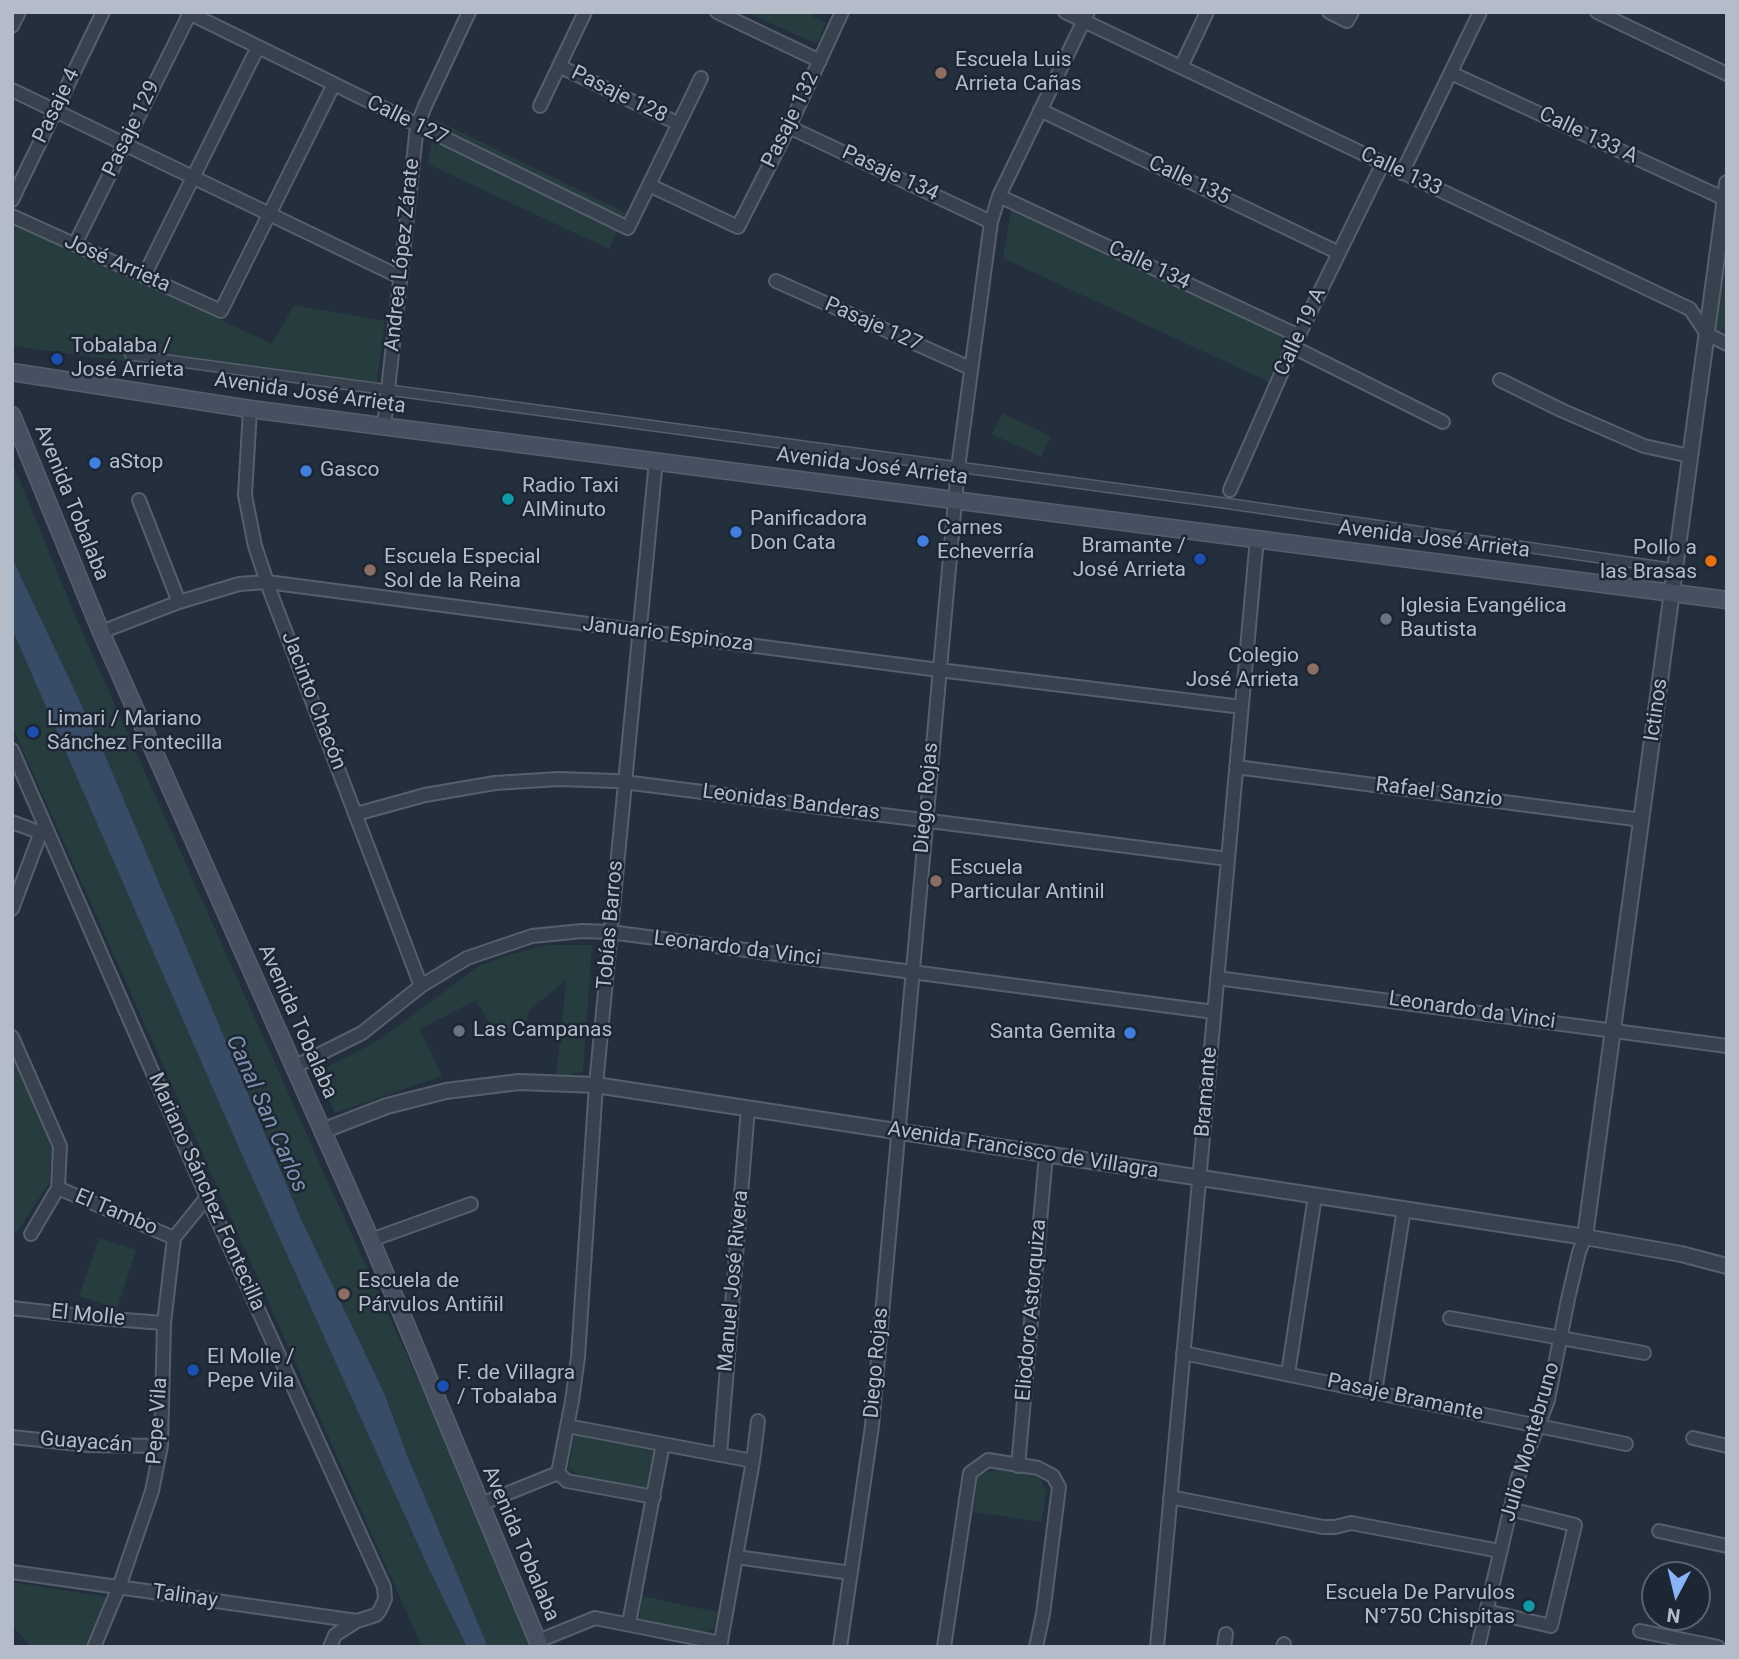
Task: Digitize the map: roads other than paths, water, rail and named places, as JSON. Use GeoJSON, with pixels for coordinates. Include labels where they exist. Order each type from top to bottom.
{"type":"FeatureCollection","features":[{"type":"Feature","properties":{"kind":"main road","name":"Avenida José Arrieta"},"geometry":{"type":"LineString","coordinates":[[12,372],[250,409],[1727,600]]}},
{"type":"Feature","properties":{"kind":"main road","name":"Avenida Tobalaba"},"geometry":{"type":"LineString","coordinates":[[12,415],[101,632],[371,1240],[539,1644]]}},
{"type":"Feature","properties":{"kind":"street"},"geometry":{"type":"LineString","coordinates":[[12,26],[19,12]]}},
{"type":"Feature","properties":{"kind":"street","name":"Pasaje 4"},"geometry":{"type":"LineString","coordinates":[[12,200],[103,12]]}},
{"type":"Feature","properties":{"kind":"street","name":"Andrea López Zárate"},"geometry":{"type":"LineString","coordinates":[[384,426],[418,126],[469,12]]}},
{"type":"Feature","properties":{"kind":"street","name":"Pasaje 128"},"geometry":{"type":"LineString","coordinates":[[540,106],[586,12]]}},
{"type":"Feature","properties":{"kind":"street"},"geometry":{"type":"LineString","coordinates":[[717,12],[820,61]]}},
{"type":"Feature","properties":{"kind":"street","name":"Pasaje 132"},"geometry":{"type":"LineString","coordinates":[[649,185],[738,227],[789,127],[842,12]]}},
{"type":"Feature","properties":{"kind":"street","name":"Calle 133"},"geometry":{"type":"LineString","coordinates":[[1065,12],[1086,17],[1181,67],[1690,309],[1707,334],[1727,344]]}},
{"type":"Feature","properties":{"kind":"street"},"geometry":{"type":"LineString","coordinates":[[1181,67],[1207,12]]}},
{"type":"Feature","properties":{"kind":"street"},"geometry":{"type":"LineString","coordinates":[[1329,12],[1347,21],[1352,12]]}},
{"type":"Feature","properties":{"kind":"street"},"geometry":{"type":"LineString","coordinates":[[1402,173],[1480,12]]}},
{"type":"Feature","properties":{"kind":"street"},"geometry":{"type":"LineString","coordinates":[[1597,12],[1727,74]]}},
{"type":"Feature","properties":{"kind":"street","name":"Calle 127"},"geometry":{"type":"LineString","coordinates":[[193,14],[628,228]]}},
{"type":"Feature","properties":{"kind":"street","name":"Pasaje 129"},"geometry":{"type":"LineString","coordinates":[[75,244],[193,14]]}},
{"type":"Feature","properties":{"kind":"street","name":"Diego Rojas"},"geometry":{"type":"LineString","coordinates":[[840,1647],[872,1426],[958,468],[990,222],[999,196],[1086,17]]}},
{"type":"Feature","properties":{"kind":"street"},"geometry":{"type":"LineString","coordinates":[[144,276],[258,47]]}},
{"type":"Feature","properties":{"kind":"street","name":"Pasaje 128"},"geometry":{"type":"LineString","coordinates":[[559,66],[679,124]]}},
{"type":"Feature","properties":{"kind":"street","name":"Calle 133 A"},"geometry":{"type":"LineString","coordinates":[[1451,73],[1725,199]]}},
{"type":"Feature","properties":{"kind":"street","name":"Pasaje 128"},"geometry":{"type":"LineString","coordinates":[[628,228],[701,78]]}},
{"type":"Feature","properties":{"kind":"street"},"geometry":{"type":"LineString","coordinates":[[269,214],[334,85]]}},
{"type":"Feature","properties":{"kind":"street"},"geometry":{"type":"LineString","coordinates":[[12,90],[400,277]]}},
{"type":"Feature","properties":{"kind":"street","name":"Calle 135"},"geometry":{"type":"LineString","coordinates":[[1040,110],[1339,253]]}},
{"type":"Feature","properties":{"kind":"street","name":"Pasaje 134"},"geometry":{"type":"LineString","coordinates":[[789,127],[990,222]]}},
{"type":"Feature","properties":{"kind":"street","name":"Calle 19 A"},"geometry":{"type":"LineString","coordinates":[[1224,503],[1296,342],[1383,163]]}},
{"type":"Feature","properties":{"kind":"street","name":"Ictinos"},"geometry":{"type":"LineString","coordinates":[[1585,1237],[1690,456],[1724,230],[1727,183]]}},
{"type":"Feature","properties":{"kind":"street","name":"Calle 134"},"geometry":{"type":"LineString","coordinates":[[999,196],[1296,342],[1443,422]]}},
{"type":"Feature","properties":{"kind":"street","name":"José Arrieta"},"geometry":{"type":"LineString","coordinates":[[12,216],[221,311],[269,214]]}},
{"type":"Feature","properties":{"kind":"street","name":"Pasaje 127"},"geometry":{"type":"LineString","coordinates":[[776,281],[970,368]]}},
{"type":"Feature","properties":{"kind":"street"},"geometry":{"type":"LineString","coordinates":[[130,355],[1224,503],[1675,569]]}},
{"type":"Feature","properties":{"kind":"street"},"geometry":{"type":"LineString","coordinates":[[1500,380],[1644,446],[1690,456]]}},
{"type":"Feature","properties":{"kind":"street","name":"Jacinto Chacón"},"geometry":{"type":"LineString","coordinates":[[250,409],[245,476],[250,530],[267,582],[421,986]]}},
{"type":"Feature","properties":{"kind":"street","name":"Tobías Barros"},"geometry":{"type":"LineString","coordinates":[[558,1473],[578,1357],[596,1085],[656,460]]}},
{"type":"Feature","properties":{"kind":"street"},"geometry":{"type":"LineString","coordinates":[[139,500],[179,601]]}},
{"type":"Feature","properties":{"kind":"street","name":"Bramante"},"geometry":{"type":"LineString","coordinates":[[1157,1647],[1257,538]]}},
{"type":"Feature","properties":{"kind":"street","name":"Januario Espinoza"},"geometry":{"type":"LineString","coordinates":[[101,632],[179,601],[239,584],[267,582],[1242,707]]}},
{"type":"Feature","properties":{"kind":"street","name":"Mariano Sánchez Fontecilla"},"geometry":{"type":"LineString","coordinates":[[12,750],[42,829],[384,1587],[385,1599],[380,1610],[376,1615],[358,1621]]}},
{"type":"Feature","properties":{"kind":"street","name":"Rafael Sanzio"},"geometry":{"type":"LineString","coordinates":[[1236,767],[1642,820]]}},
{"type":"Feature","properties":{"kind":"street","name":"Leonidas Banderas"},"geometry":{"type":"LineString","coordinates":[[356,814],[425,795],[495,783],[559,779],[625,782],[1228,859]]}},
{"type":"Feature","properties":{"kind":"street"},"geometry":{"type":"LineString","coordinates":[[12,822],[42,829],[12,909]]}},
{"type":"Feature","properties":{"kind":"street","name":"Leonardo da Vinci"},"geometry":{"type":"LineString","coordinates":[[294,1067],[362,1033],[421,986],[467,958],[508,943],[556,933],[610,932],[1214,1012]]}},
{"type":"Feature","properties":{"kind":"street","name":"Leonardo da Vinci"},"geometry":{"type":"LineString","coordinates":[[1217,978],[1727,1046]]}},
{"type":"Feature","properties":{"kind":"street","name":"El Tambo"},"geometry":{"type":"LineString","coordinates":[[12,1037],[60,1146],[58,1188],[31,1234]]}},
{"type":"Feature","properties":{"kind":"street","name":"Avenida Francisco de Villagra"},"geometry":{"type":"LineString","coordinates":[[322,1132],[387,1106],[466,1088],[541,1082],[596,1085],[1585,1237],[1671,1252],[1727,1266]]}},
{"type":"Feature","properties":{"kind":"street","name":"Manuel José Rivera"},"geometry":{"type":"LineString","coordinates":[[720,1454],[748,1108]]}},
{"type":"Feature","properties":{"kind":"street","name":"Eliodoro Astorquiza"},"geometry":{"type":"LineString","coordinates":[[1018,1466],[1046,1154]]}},
{"type":"Feature","properties":{"kind":"street","name":"El Tambo"},"geometry":{"type":"LineString","coordinates":[[58,1188],[174,1238]]}},
{"type":"Feature","properties":{"kind":"street"},"geometry":{"type":"LineString","coordinates":[[1288,1374],[1315,1196]]}},
{"type":"Feature","properties":{"kind":"street"},"geometry":{"type":"LineString","coordinates":[[174,1238],[207,1197]]}},
{"type":"Feature","properties":{"kind":"street"},"geometry":{"type":"LineString","coordinates":[[371,1240],[471,1204]]}},
{"type":"Feature","properties":{"kind":"street"},"geometry":{"type":"LineString","coordinates":[[1375,1392],[1404,1209]]}},
{"type":"Feature","properties":{"kind":"street","name":"Julio Montebruno"},"geometry":{"type":"LineString","coordinates":[[1478,1647],[1522,1465],[1550,1392],[1579,1252],[1585,1237]]}},
{"type":"Feature","properties":{"kind":"street","name":"Pepe Vila"},"geometry":{"type":"LineString","coordinates":[[94,1647],[119,1587],[152,1491],[161,1446],[164,1323],[174,1238]]}},
{"type":"Feature","properties":{"kind":"street","name":"El Molle"},"geometry":{"type":"LineString","coordinates":[[12,1308],[91,1318],[164,1323]]}},
{"type":"Feature","properties":{"kind":"street"},"geometry":{"type":"LineString","coordinates":[[1450,1318],[1644,1353]]}},
{"type":"Feature","properties":{"kind":"street","name":"Pasaje Bramante"},"geometry":{"type":"LineString","coordinates":[[1183,1353],[1626,1444]]}},
{"type":"Feature","properties":{"kind":"street"},"geometry":{"type":"LineString","coordinates":[[539,1644],[596,1618],[629,1623],[720,1645],[754,1461],[758,1421]]}},
{"type":"Feature","properties":{"kind":"street"},"geometry":{"type":"LineString","coordinates":[[567,1426],[754,1461]]}},
{"type":"Feature","properties":{"kind":"street","name":"Guayacán"},"geometry":{"type":"LineString","coordinates":[[12,1437],[88,1445],[161,1446]]}},
{"type":"Feature","properties":{"kind":"street"},"geometry":{"type":"LineString","coordinates":[[1693,1438],[1727,1446]]}},
{"type":"Feature","properties":{"kind":"street"},"geometry":{"type":"LineString","coordinates":[[629,1623],[663,1444]]}},
{"type":"Feature","properties":{"kind":"street"},"geometry":{"type":"LineString","coordinates":[[944,1647],[970,1472],[988,1460],[1038,1468],[1053,1476],[1059,1487],[1036,1647]]}},
{"type":"Feature","properties":{"kind":"street"},"geometry":{"type":"LineString","coordinates":[[481,1504],[558,1473],[567,1481],[654,1497]]}},
{"type":"Feature","properties":{"kind":"street"},"geometry":{"type":"LineString","coordinates":[[1170,1497],[1329,1528],[1351,1522],[1500,1551]]}},
{"type":"Feature","properties":{"kind":"street"},"geometry":{"type":"LineString","coordinates":[[1486,1611],[1550,1626],[1575,1525],[1510,1509]]}},
{"type":"Feature","properties":{"kind":"street"},"geometry":{"type":"LineString","coordinates":[[1658,1531],[1727,1546]]}},
{"type":"Feature","properties":{"kind":"street"},"geometry":{"type":"LineString","coordinates":[[736,1557],[851,1573]]}},
{"type":"Feature","properties":{"kind":"street","name":"Talinay"},"geometry":{"type":"LineString","coordinates":[[12,1572],[358,1621]]}},
{"type":"Feature","properties":{"kind":"street"},"geometry":{"type":"LineString","coordinates":[[330,1647],[335,1635],[358,1621]]}},
{"type":"Feature","properties":{"kind":"street"},"geometry":{"type":"LineString","coordinates":[[1640,1631],[1718,1647]]}},
{"type":"Feature","properties":{"kind":"water"},"geometry":{"type":"Polygon","coordinates":[[[12,558],[102,748],[301,1219],[385,1395],[407,1455],[488,1647],[467,1647],[428,1567],[242,1155],[12,629],[12,558]]]}},
{"type":"Feature","properties":{"kind":"place","name":"Escuela Luis Arrieta Cañas"},"geometry":{"type":"Point","coordinates":[941,73]}},
{"type":"Feature","properties":{"kind":"place","name":"Tobalaba / José Arrieta"},"geometry":{"type":"Point","coordinates":[57,359]}},
{"type":"Feature","properties":{"kind":"place","name":"aStop"},"geometry":{"type":"Point","coordinates":[95,463]}},
{"type":"Feature","properties":{"kind":"place","name":"Gasco"},"geometry":{"type":"Point","coordinates":[306,471]}},
{"type":"Feature","properties":{"kind":"place","name":"Radio Taxi AlMinuto"},"geometry":{"type":"Point","coordinates":[508,499]}},
{"type":"Feature","properties":{"kind":"place","name":"Panificadora Don Cata"},"geometry":{"type":"Point","coordinates":[736,532]}},
{"type":"Feature","properties":{"kind":"place","name":"Carnes Echeverría"},"geometry":{"type":"Point","coordinates":[923,541]}},
{"type":"Feature","properties":{"kind":"place","name":"Bramante / José Arrieta"},"geometry":{"type":"Point","coordinates":[1200,559]}},
{"type":"Feature","properties":{"kind":"place","name":"Pollo a las Brasas"},"geometry":{"type":"Point","coordinates":[1711,561]}},
{"type":"Feature","properties":{"kind":"place","name":"Escuela Especial Sol de la Reina"},"geometry":{"type":"Point","coordinates":[370,570]}},
{"type":"Feature","properties":{"kind":"place","name":"Iglesia Evangélica Bautista"},"geometry":{"type":"Point","coordinates":[1386,619]}},
{"type":"Feature","properties":{"kind":"place","name":"Colegio José Arrieta"},"geometry":{"type":"Point","coordinates":[1313,669]}},
{"type":"Feature","properties":{"kind":"place","name":"Limari / Mariano Sánchez Fontecilla"},"geometry":{"type":"Point","coordinates":[33,732]}},
{"type":"Feature","properties":{"kind":"place","name":"Escuela Particular Antinil"},"geometry":{"type":"Point","coordinates":[936,881]}},
{"type":"Feature","properties":{"kind":"place","name":"Las Campanas"},"geometry":{"type":"Point","coordinates":[459,1031]}},
{"type":"Feature","properties":{"kind":"place","name":"Santa Gemita"},"geometry":{"type":"Point","coordinates":[1130,1033]}},
{"type":"Feature","properties":{"kind":"place","name":"Escuela de Párvulos Antiñil"},"geometry":{"type":"Point","coordinates":[344,1294]}},
{"type":"Feature","properties":{"kind":"place","name":"El Molle / Pepe Vila"},"geometry":{"type":"Point","coordinates":[193,1370]}},
{"type":"Feature","properties":{"kind":"place","name":"F. de Villagra / Tobalaba"},"geometry":{"type":"Point","coordinates":[443,1386]}},
{"type":"Feature","properties":{"kind":"place","name":"Escuela De Parvulos N°750 Chispitas"},"geometry":{"type":"Point","coordinates":[1529,1606]}},
{"type":"Feature","properties":{"kind":"water label","name":"Canal San Carlos"},"geometry":{"type":"Point","coordinates":[266,1114]}}]}
